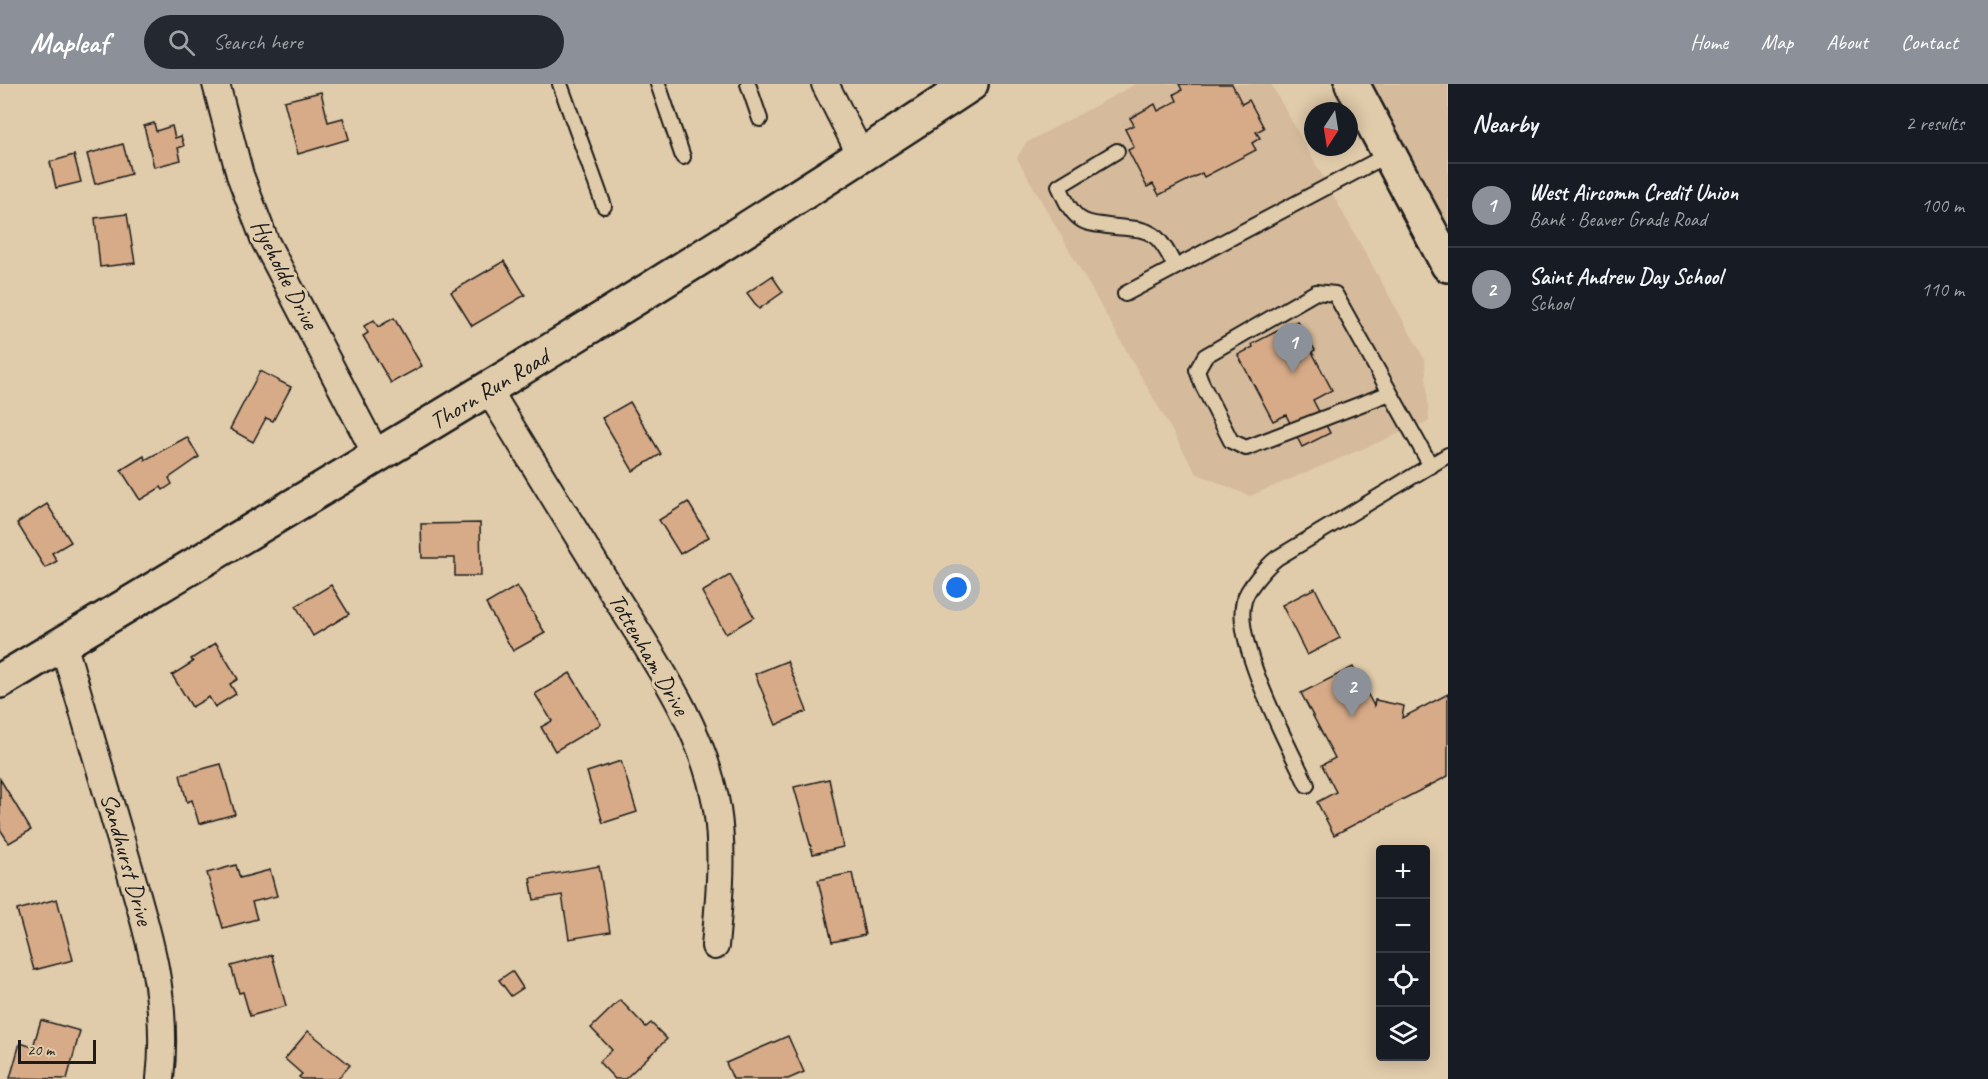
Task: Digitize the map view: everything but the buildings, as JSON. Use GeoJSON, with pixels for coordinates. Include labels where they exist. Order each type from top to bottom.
{"type":"FeatureCollection","features":[{"type":"Feature","properties":{"kind":"street","name":"Hyeholde Drive"},"geometry":{"type":"LineString","coordinates":[[216,84],[240,175],[265,241],[376,456]]}},
{"type":"Feature","properties":{"kind":"street"},"geometry":{"type":"LineString","coordinates":[[825,84],[862,156]]}},
{"type":"Feature","properties":{"kind":"street","name":"Thorn Run Road"},"geometry":{"type":"LineString","coordinates":[[0,681],[489,391],[862,156],[971,84]]}},
{"type":"Feature","properties":{"kind":"street"},"geometry":{"type":"LineString","coordinates":[[1352,84],[1444,249]]}},
{"type":"Feature","properties":{"kind":"street","name":"Tottenham Drive"},"geometry":{"type":"LineString","coordinates":[[489,391],[653,657],[694,731],[705,759],[717,810],[719,894],[715,946]]}},
{"type":"Feature","properties":{"kind":"street","name":"Sandhurst Drive"},"geometry":{"type":"LineString","coordinates":[[63,643],[152,944],[162,1001],[163,1053],[160,1079]]}},
{"type":"Feature","properties":{"kind":"lane"},"geometry":{"type":"LineString","coordinates":[[560,84],[604,206]]}},
{"type":"Feature","properties":{"kind":"lane"},"geometry":{"type":"LineString","coordinates":[[658,84],[683,157]]}},
{"type":"Feature","properties":{"kind":"lane"},"geometry":{"type":"LineString","coordinates":[[748,84],[760,119]]}},
{"type":"Feature","properties":{"kind":"lane"},"geometry":{"type":"LineString","coordinates":[[1117,151],[1059,186],[1071,209],[1079,218],[1090,224],[1143,229],[1155,235],[1166,247],[1175,267]]}},
{"type":"Feature","properties":{"kind":"lane"},"geometry":{"type":"LineString","coordinates":[[1125,294],[1389,154]]}},
{"type":"Feature","properties":{"kind":"lane"},"geometry":{"type":"LineString","coordinates":[[1390,393],[1246,448],[1231,441],[1197,370],[1205,356],[1316,292],[1335,294],[1431,466]]}},
{"type":"Feature","properties":{"kind":"lane"},"geometry":{"type":"LineString","coordinates":[[1307,785],[1270,707],[1244,633],[1244,601],[1267,566],[1277,558],[1448,455]]}},
{"type":"Feature","properties":{"kind":"shaded area"},"geometry":{"type":"Polygon","coordinates":[[[1136,84],[1271,84],[1304,143],[1304,156],[1311,156],[1425,360],[1429,421],[1250,496],[1196,473],[1017,158],[1026,143],[1136,84]]]}},
{"type":"Feature","properties":{"kind":"shaded area"},"geometry":{"type":"Polygon","coordinates":[[[1373,84],[1448,84],[1448,236],[1373,84]]]}},
{"type":"Feature","properties":{"kind":"place","name":"West Aircomm Credit Union"},"geometry":{"type":"Point","coordinates":[1293,373]}},
{"type":"Feature","properties":{"kind":"place","name":"Saint Andrew Day School"},"geometry":{"type":"Point","coordinates":[1352,717]}}]}
